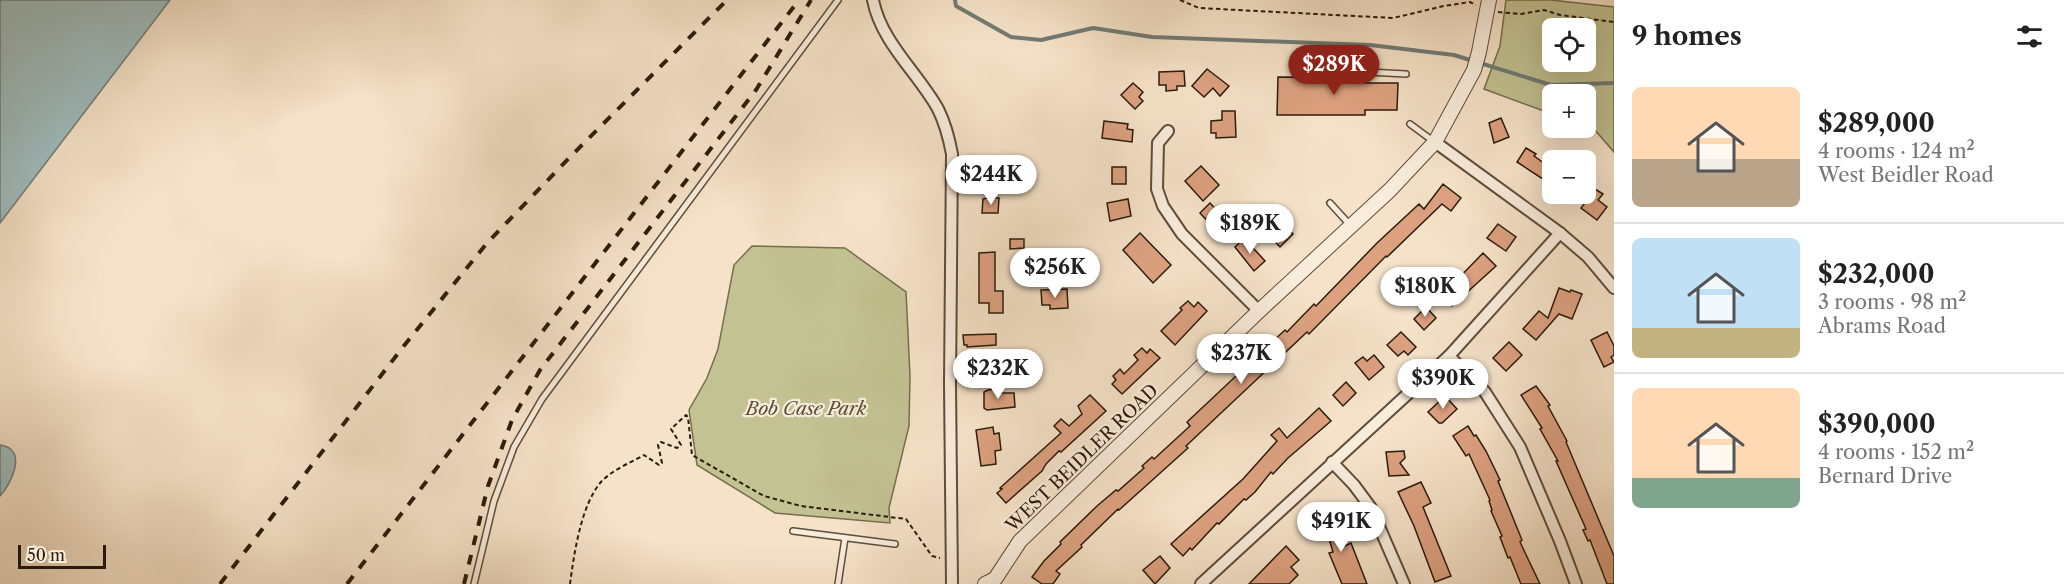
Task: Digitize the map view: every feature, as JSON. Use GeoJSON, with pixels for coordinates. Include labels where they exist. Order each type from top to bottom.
{"type":"FeatureCollection","features":[{"type":"Feature","properties":{"kind":"street"},"geometry":{"type":"LineString","coordinates":[[873,0],[881,23],[937,108],[949,138],[952,154],[950,375],[952,584]]}},
{"type":"Feature","properties":{"kind":"street","name":"WEST BEIDLER ROAD"},"geometry":{"type":"LineString","coordinates":[[985,584],[994,579],[1020,541],[1259,310],[1390,190],[1435,142],[1474,70],[1489,5]]}},
{"type":"Feature","properties":{"kind":"street"},"geometry":{"type":"LineString","coordinates":[[1168,130],[1158,143],[1156,189],[1163,206],[1182,234],[1259,310]]}},
{"type":"Feature","properties":{"kind":"street"},"geometry":{"type":"LineString","coordinates":[[1435,142],[1560,233],[1588,257],[1614,288]]}},
{"type":"Feature","properties":{"kind":"street"},"geometry":{"type":"LineString","coordinates":[[1201,584],[1449,356],[1560,233]]}},
{"type":"Feature","properties":{"kind":"street"},"geometry":{"type":"LineString","coordinates":[[1449,356],[1485,392],[1520,447],[1576,584]]}},
{"type":"Feature","properties":{"kind":"street"},"geometry":{"type":"LineString","coordinates":[[1332,462],[1354,485],[1371,508],[1404,584]]}},
{"type":"Feature","properties":{"kind":"lane"},"geometry":{"type":"LineString","coordinates":[[474,584],[494,501],[514,447],[542,399],[838,0]]}},
{"type":"Feature","properties":{"kind":"lane"},"geometry":{"type":"LineString","coordinates":[[1330,70],[1406,74]]}},
{"type":"Feature","properties":{"kind":"lane"},"geometry":{"type":"LineString","coordinates":[[1410,124],[1435,142]]}},
{"type":"Feature","properties":{"kind":"lane"},"geometry":{"type":"LineString","coordinates":[[1330,203],[1351,226]]}},
{"type":"Feature","properties":{"kind":"lane"},"geometry":{"type":"LineString","coordinates":[[793,531],[895,544]]}},
{"type":"Feature","properties":{"kind":"lane"},"geometry":{"type":"LineString","coordinates":[[838,584],[845,538]]}},
{"type":"Feature","properties":{"kind":"path"},"geometry":{"type":"LineString","coordinates":[[1180,0],[1199,8],[1393,18],[1470,2],[1521,14],[1544,10],[1560,15],[1614,22]]}},
{"type":"Feature","properties":{"kind":"path"},"geometry":{"type":"LineString","coordinates":[[570,584],[586,511],[600,483],[644,454],[659,465],[662,463],[658,445],[661,442],[677,448],[681,445],[671,429],[686,415],[692,455],[764,496],[801,506],[906,519],[932,556],[951,558]]}},
{"type":"Feature","properties":{"kind":"green space"},"geometry":{"type":"Polygon","coordinates":[[[1506,0],[1551,0],[1614,7],[1614,152],[1596,131],[1596,84],[1542,84],[1542,110],[1484,89],[1500,46],[1506,0]]]}},
{"type":"Feature","properties":{"kind":"green space","name":"Bob Case Park"},"geometry":{"type":"Polygon","coordinates":[[[752,246],[845,248],[906,292],[910,376],[909,426],[889,508],[890,523],[775,513],[697,465],[689,410],[707,378],[718,349],[734,265],[752,246]]]}},
{"type":"Feature","properties":{"kind":"water"},"geometry":{"type":"Polygon","coordinates":[[[0,0],[170,0],[0,223],[0,0]]]}},
{"type":"Feature","properties":{"kind":"water"},"geometry":{"type":"Polygon","coordinates":[[[0,445],[9,448],[16,460],[9,484],[0,496],[0,445]]]}},
{"type":"Feature","properties":{"kind":"building"},"geometry":{"type":"Polygon","coordinates":[[[1207,69],[1229,86],[1220,96],[1213,88],[1204,97],[1192,86],[1207,69]]]}},
{"type":"Feature","properties":{"kind":"building"},"geometry":{"type":"Polygon","coordinates":[[[1184,71],[1185,86],[1177,86],[1177,90],[1166,91],[1166,85],[1159,85],[1159,72],[1184,71]]]}},
{"type":"Feature","properties":{"kind":"building"},"geometry":{"type":"Polygon","coordinates":[[[1278,77],[1365,78],[1365,83],[1398,83],[1397,110],[1365,110],[1365,115],[1277,115],[1278,77]]]}},
{"type":"Feature","properties":{"kind":"building"},"geometry":{"type":"Polygon","coordinates":[[[1133,83],[1143,92],[1139,97],[1143,101],[1135,109],[1121,95],[1133,83]]]}},
{"type":"Feature","properties":{"kind":"building"},"geometry":{"type":"Polygon","coordinates":[[[1222,111],[1235,111],[1236,137],[1216,138],[1216,133],[1211,133],[1211,121],[1222,120],[1222,111]]]}},
{"type":"Feature","properties":{"kind":"building"},"geometry":{"type":"Polygon","coordinates":[[[1501,118],[1509,137],[1494,143],[1489,123],[1501,118]]]}},
{"type":"Feature","properties":{"kind":"building"},"geometry":{"type":"Polygon","coordinates":[[[1104,121],[1128,124],[1127,129],[1133,130],[1132,142],[1102,138],[1104,121]]]}},
{"type":"Feature","properties":{"kind":"building"},"geometry":{"type":"Polygon","coordinates":[[[1526,148],[1536,154],[1534,156],[1542,162],[1542,178],[1517,162],[1526,148]]]}},
{"type":"Feature","properties":{"kind":"building"},"geometry":{"type":"Polygon","coordinates":[[[1201,166],[1219,185],[1203,201],[1185,181],[1201,166]]]}},
{"type":"Feature","properties":{"kind":"building"},"geometry":{"type":"Polygon","coordinates":[[[1112,167],[1126,167],[1126,184],[1112,184],[1112,167]]]}},
{"type":"Feature","properties":{"kind":"building"},"geometry":{"type":"Polygon","coordinates":[[[1443,184],[1461,198],[1451,211],[1442,204],[1386,256],[1309,334],[1307,332],[1186,446],[1188,448],[1118,509],[1081,545],[1082,547],[1056,571],[1060,574],[1053,584],[1042,584],[1032,577],[1061,544],[1060,542],[1097,506],[1116,490],[1118,491],[1144,468],[1142,466],[1152,457],[1154,459],[1190,426],[1187,422],[1285,330],[1287,332],[1314,304],[1316,306],[1377,243],[1419,204],[1424,209],[1443,184]]]}},
{"type":"Feature","properties":{"kind":"building"},"geometry":{"type":"Polygon","coordinates":[[[1596,190],[1603,194],[1598,200],[1607,207],[1597,220],[1581,208],[1584,204],[1596,204],[1596,190]]]}},
{"type":"Feature","properties":{"kind":"building"},"geometry":{"type":"Polygon","coordinates":[[[999,198],[998,213],[982,213],[983,199],[999,198]]]}},
{"type":"Feature","properties":{"kind":"building"},"geometry":{"type":"Polygon","coordinates":[[[1128,199],[1131,216],[1110,221],[1107,203],[1128,199]]]}},
{"type":"Feature","properties":{"kind":"building"},"geometry":{"type":"Polygon","coordinates":[[[1210,203],[1222,216],[1212,226],[1200,213],[1210,203]]]}},
{"type":"Feature","properties":{"kind":"building"},"geometry":{"type":"Polygon","coordinates":[[[1279,219],[1293,234],[1280,247],[1266,232],[1279,219]]]}},
{"type":"Feature","properties":{"kind":"building"},"geometry":{"type":"Polygon","coordinates":[[[1498,224],[1516,237],[1506,251],[1487,238],[1498,224]]]}},
{"type":"Feature","properties":{"kind":"building"},"geometry":{"type":"Polygon","coordinates":[[[1140,233],[1171,265],[1153,283],[1123,250],[1140,233]]]}},
{"type":"Feature","properties":{"kind":"building"},"geometry":{"type":"Polygon","coordinates":[[[1244,238],[1265,261],[1254,271],[1235,247],[1244,238]]]}},
{"type":"Feature","properties":{"kind":"building"},"geometry":{"type":"Polygon","coordinates":[[[1010,239],[1024,239],[1024,248],[1010,249],[1010,239]]]}},
{"type":"Feature","properties":{"kind":"building"},"geometry":{"type":"Polygon","coordinates":[[[995,252],[995,291],[1003,291],[1003,313],[989,313],[989,303],[979,303],[979,253],[995,252]]]}},
{"type":"Feature","properties":{"kind":"building"},"geometry":{"type":"Polygon","coordinates":[[[1483,253],[1496,266],[1452,306],[1440,293],[1455,282],[1483,253]]]}},
{"type":"Feature","properties":{"kind":"building"},"geometry":{"type":"Polygon","coordinates":[[[1559,288],[1582,294],[1572,319],[1559,314],[1536,340],[1523,329],[1539,311],[1548,318],[1559,288]]]}},
{"type":"Feature","properties":{"kind":"building"},"geometry":{"type":"Polygon","coordinates":[[[1067,289],[1068,308],[1050,309],[1050,305],[1042,305],[1041,290],[1067,289]]]}},
{"type":"Feature","properties":{"kind":"building"},"geometry":{"type":"Polygon","coordinates":[[[1188,301],[1194,307],[1198,302],[1207,311],[1175,345],[1161,331],[1188,301]]]}},
{"type":"Feature","properties":{"kind":"building"},"geometry":{"type":"Polygon","coordinates":[[[1426,307],[1436,318],[1424,330],[1414,319],[1426,307]]]}},
{"type":"Feature","properties":{"kind":"building"},"geometry":{"type":"Polygon","coordinates":[[[1401,332],[1416,347],[1408,355],[1404,351],[1398,356],[1387,345],[1401,332]]]}},
{"type":"Feature","properties":{"kind":"building"},"geometry":{"type":"Polygon","coordinates":[[[1607,332],[1614,346],[1614,355],[1611,357],[1614,362],[1604,367],[1591,340],[1607,332]]]}},
{"type":"Feature","properties":{"kind":"building"},"geometry":{"type":"Polygon","coordinates":[[[996,334],[996,345],[967,347],[964,345],[963,335],[996,334]]]}},
{"type":"Feature","properties":{"kind":"building"},"geometry":{"type":"Polygon","coordinates":[[[1509,342],[1522,355],[1506,371],[1493,358],[1509,342]]]}},
{"type":"Feature","properties":{"kind":"building"},"geometry":{"type":"Polygon","coordinates":[[[1142,348],[1147,353],[1150,349],[1160,358],[1122,394],[1112,384],[1116,380],[1113,376],[1120,369],[1124,374],[1138,360],[1134,355],[1142,348]]]}},
{"type":"Feature","properties":{"kind":"building"},"geometry":{"type":"Polygon","coordinates":[[[1374,355],[1384,367],[1369,380],[1355,363],[1363,357],[1367,361],[1374,355]]]}},
{"type":"Feature","properties":{"kind":"building"},"geometry":{"type":"Polygon","coordinates":[[[1346,382],[1356,393],[1343,406],[1333,395],[1346,382]]]}},
{"type":"Feature","properties":{"kind":"building"},"geometry":{"type":"Polygon","coordinates":[[[1536,386],[1550,405],[1548,406],[1567,441],[1614,556],[1614,584],[1607,584],[1590,540],[1588,541],[1583,530],[1586,529],[1556,461],[1558,461],[1540,429],[1542,428],[1521,395],[1536,386]]]}},
{"type":"Feature","properties":{"kind":"building"},"geometry":{"type":"Polygon","coordinates":[[[996,389],[996,393],[1014,393],[1015,407],[987,410],[984,408],[984,392],[996,389]]]}},
{"type":"Feature","properties":{"kind":"building"},"geometry":{"type":"Polygon","coordinates":[[[1090,395],[1106,411],[1061,452],[1059,451],[1042,471],[1006,503],[997,493],[1002,489],[1000,488],[1061,433],[1054,426],[1061,419],[1069,426],[1082,414],[1078,406],[1090,395]]]}},
{"type":"Feature","properties":{"kind":"building"},"geometry":{"type":"Polygon","coordinates":[[[1445,396],[1457,409],[1442,423],[1439,423],[1428,412],[1445,396]]]}},
{"type":"Feature","properties":{"kind":"building"},"geometry":{"type":"Polygon","coordinates":[[[1319,408],[1331,421],[1273,474],[1271,472],[1255,492],[1246,500],[1244,499],[1219,524],[1217,523],[1192,550],[1190,548],[1183,556],[1171,544],[1243,479],[1277,441],[1271,435],[1279,428],[1287,438],[1319,408]]]}},
{"type":"Feature","properties":{"kind":"building"},"geometry":{"type":"Polygon","coordinates":[[[1468,426],[1486,451],[1500,480],[1498,481],[1522,540],[1520,542],[1540,584],[1521,584],[1510,557],[1508,558],[1500,537],[1502,536],[1491,511],[1490,500],[1469,454],[1466,456],[1453,436],[1468,426]]]}},
{"type":"Feature","properties":{"kind":"building"},"geometry":{"type":"Polygon","coordinates":[[[993,427],[994,434],[999,433],[1001,450],[995,451],[996,464],[981,466],[976,430],[993,427]]]}},
{"type":"Feature","properties":{"kind":"building"},"geometry":{"type":"Polygon","coordinates":[[[1404,451],[1405,458],[1400,463],[1409,475],[1389,476],[1386,452],[1404,451]]]}},
{"type":"Feature","properties":{"kind":"building"},"geometry":{"type":"Polygon","coordinates":[[[1421,482],[1431,503],[1423,507],[1451,576],[1435,582],[1414,526],[1398,492],[1421,482]]]}},
{"type":"Feature","properties":{"kind":"building"},"geometry":{"type":"Polygon","coordinates":[[[1335,517],[1345,546],[1351,543],[1367,584],[1342,584],[1329,553],[1333,552],[1328,535],[1317,538],[1312,522],[1335,517]]]}},
{"type":"Feature","properties":{"kind":"building"},"geometry":{"type":"Polygon","coordinates":[[[1286,546],[1299,560],[1291,567],[1298,575],[1289,584],[1249,584],[1286,546]]]}},
{"type":"Feature","properties":{"kind":"building"},"geometry":{"type":"Polygon","coordinates":[[[1160,556],[1170,568],[1155,584],[1143,570],[1160,556]]]}},
{"type":"Feature","properties":{"kind":"waterway"},"geometry":{"type":"LineString","coordinates":[[955,0],[956,6],[1011,37],[1041,40],[1093,28],[1152,37],[1370,45],[1454,55],[1473,61]]}},
{"type":"Feature","properties":{"kind":"waterway"},"geometry":{"type":"LineString","coordinates":[[1480,63],[1551,85],[1614,83]]}},
{"type":"Feature","properties":{"kind":"railway"},"geometry":{"type":"LineString","coordinates":[[220,584],[403,347],[487,243],[727,0]]}},
{"type":"Feature","properties":{"kind":"railway"},"geometry":{"type":"LineString","coordinates":[[347,584],[799,0]]}},
{"type":"Feature","properties":{"kind":"railway"},"geometry":{"type":"LineString","coordinates":[[464,584],[488,486],[512,420],[540,370],[756,90],[811,0]]}}]}
